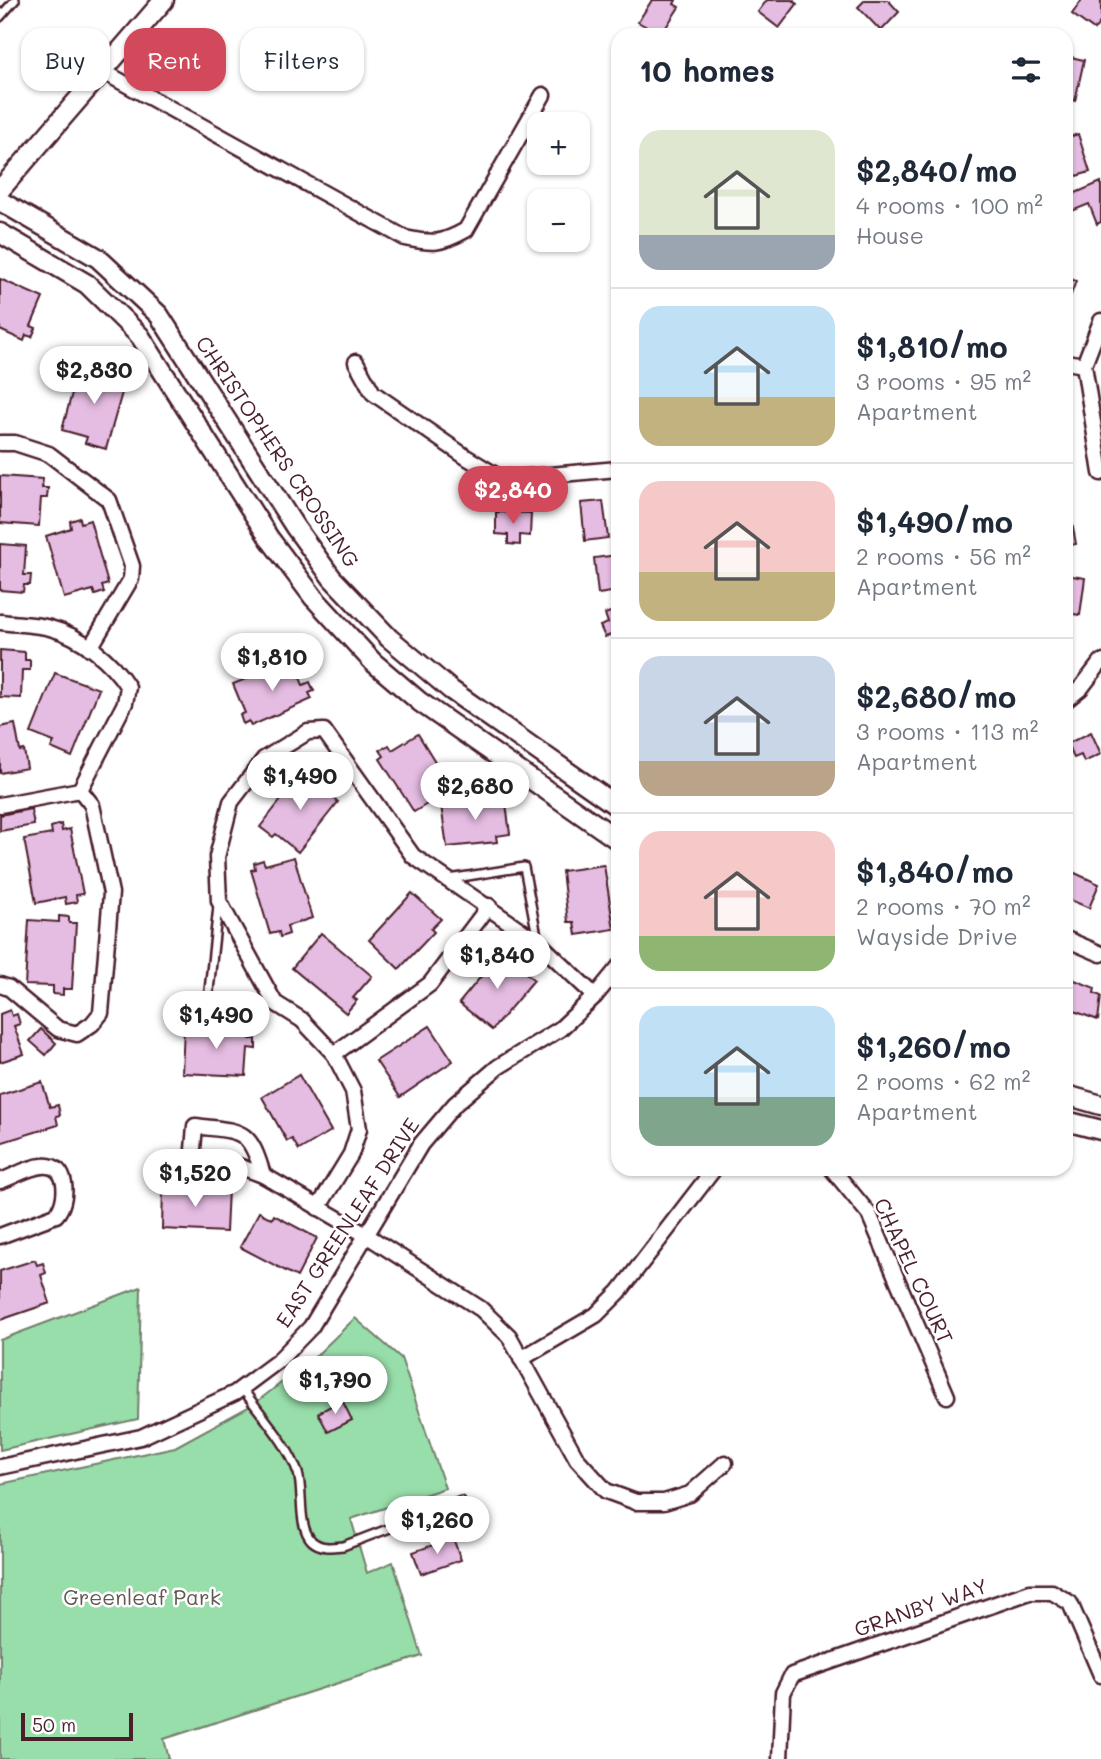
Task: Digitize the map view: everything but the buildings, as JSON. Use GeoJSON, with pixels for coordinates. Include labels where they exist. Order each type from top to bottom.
{"type":"FeatureCollection","features":[{"type":"Feature","properties":{"kind":"street"},"geometry":{"type":"LineString","coordinates":[[110,63],[164,0]]}},
{"type":"Feature","properties":{"kind":"street"},"geometry":{"type":"LineString","coordinates":[[110,75],[405,238],[431,244],[466,230],[542,95]]}},
{"type":"Feature","properties":{"kind":"street"},"geometry":{"type":"LineString","coordinates":[[0,190],[86,91]]}},
{"type":"Feature","properties":{"kind":"street","name":"CHRISTOPHERS CROSSING"},"geometry":{"type":"LineString","coordinates":[[0,201],[98,258],[159,315],[295,527],[332,578],[389,638],[451,690],[611,802]]}},
{"type":"Feature","properties":{"kind":"street"},"geometry":{"type":"LineString","coordinates":[[0,233],[87,284],[140,336],[270,538],[314,598],[373,662],[420,702],[611,836]]}},
{"type":"Feature","properties":{"kind":"street"},"geometry":{"type":"LineString","coordinates":[[1101,321],[1084,365],[1101,473]]}},
{"type":"Feature","properties":{"kind":"street"},"geometry":{"type":"LineString","coordinates":[[356,362],[373,393],[497,476],[516,478],[611,470]]}},
{"type":"Feature","properties":{"kind":"street"},"geometry":{"type":"LineString","coordinates":[[1073,363],[1084,365]]}},
{"type":"Feature","properties":{"kind":"street"},"geometry":{"type":"LineString","coordinates":[[0,443],[15,443],[49,454],[109,500],[132,566],[131,579],[90,648]]}},
{"type":"Feature","properties":{"kind":"street"},"geometry":{"type":"LineString","coordinates":[[0,622],[51,628],[90,648],[115,667],[128,687],[125,703],[80,790]]}},
{"type":"Feature","properties":{"kind":"street"},"geometry":{"type":"LineString","coordinates":[[1073,694],[1101,662]]}},
{"type":"Feature","properties":{"kind":"street"},"geometry":{"type":"LineString","coordinates":[[318,1208],[351,1154],[359,1129],[353,1091],[334,1054],[302,1020],[275,1003],[219,901],[217,857],[231,802],[264,759],[309,732],[324,731],[413,856],[449,878],[538,942],[595,996]]}},
{"type":"Feature","properties":{"kind":"street"},"geometry":{"type":"LineString","coordinates":[[0,805],[80,790]]}},
{"type":"Feature","properties":{"kind":"street"},"geometry":{"type":"LineString","coordinates":[[0,985],[9,988],[58,1029],[77,1034],[92,1024],[101,1013],[111,893],[92,805],[80,790]]}},
{"type":"Feature","properties":{"kind":"street"},"geometry":{"type":"LineString","coordinates":[[334,1054],[430,984],[489,906]]}},
{"type":"Feature","properties":{"kind":"street"},"geometry":{"type":"LineString","coordinates":[[1073,942],[1101,954]]}},
{"type":"Feature","properties":{"kind":"street","name":"EAST GREENLEAF DRIVE"},"geometry":{"type":"LineString","coordinates":[[0,1467],[141,1437],[242,1388],[278,1361],[310,1327],[421,1144],[455,1104],[498,1067],[560,1029],[595,996],[611,977]]}},
{"type":"Feature","properties":{"kind":"street"},"geometry":{"type":"LineString","coordinates":[[1073,1098],[1101,1105]]}},
{"type":"Feature","properties":{"kind":"street"},"geometry":{"type":"LineString","coordinates":[[1073,1123],[1101,1130]]}},
{"type":"Feature","properties":{"kind":"street"},"geometry":{"type":"LineString","coordinates":[[263,1175],[254,1146],[239,1132],[195,1126],[192,1161],[238,1166],[263,1175],[366,1235],[481,1309],[509,1336],[577,1459],[606,1491],[636,1502],[664,1502],[690,1494],[725,1463]]}},
{"type":"Feature","properties":{"kind":"street"},"geometry":{"type":"LineString","coordinates":[[0,1181],[43,1165],[55,1169],[65,1182],[66,1197],[56,1215],[0,1236]]}},
{"type":"Feature","properties":{"kind":"street"},"geometry":{"type":"LineString","coordinates":[[521,1359],[596,1315],[619,1292],[709,1176]]}},
{"type":"Feature","properties":{"kind":"street","name":"CHAPEL COURT"},"geometry":{"type":"LineString","coordinates":[[838,1176],[869,1214],[947,1396]]}},
{"type":"Feature","properties":{"kind":"street","name":"GRANBY WAY"},"geometry":{"type":"LineString","coordinates":[[780,1759],[783,1693],[792,1675],[1030,1592],[1052,1592],[1070,1603],[1101,1675]]}},
{"type":"Feature","properties":{"kind":"lane"},"geometry":{"type":"LineString","coordinates":[[0,17],[15,0]]}},
{"type":"Feature","properties":{"kind":"lane"},"geometry":{"type":"LineString","coordinates":[[449,878],[524,867],[538,942]]}},
{"type":"Feature","properties":{"kind":"lane"},"geometry":{"type":"LineString","coordinates":[[219,901],[208,1000],[275,1003]]}},
{"type":"Feature","properties":{"kind":"lane"},"geometry":{"type":"LineString","coordinates":[[242,1388],[288,1452],[298,1474],[305,1527],[311,1540],[323,1547],[343,1546],[461,1502]]}},
{"type":"Feature","properties":{"kind":"green space"},"geometry":{"type":"Polygon","coordinates":[[[141,1287],[138,1419],[0,1450],[0,1340],[141,1287]]]}},
{"type":"Feature","properties":{"kind":"green space","name":"Greenleaf Park"},"geometry":{"type":"Polygon","coordinates":[[[355,1318],[401,1358],[445,1488],[351,1519],[367,1573],[393,1562],[422,1656],[164,1739],[169,1759],[0,1759],[0,1484],[175,1447],[254,1404],[317,1355],[355,1318]]]}}]}
